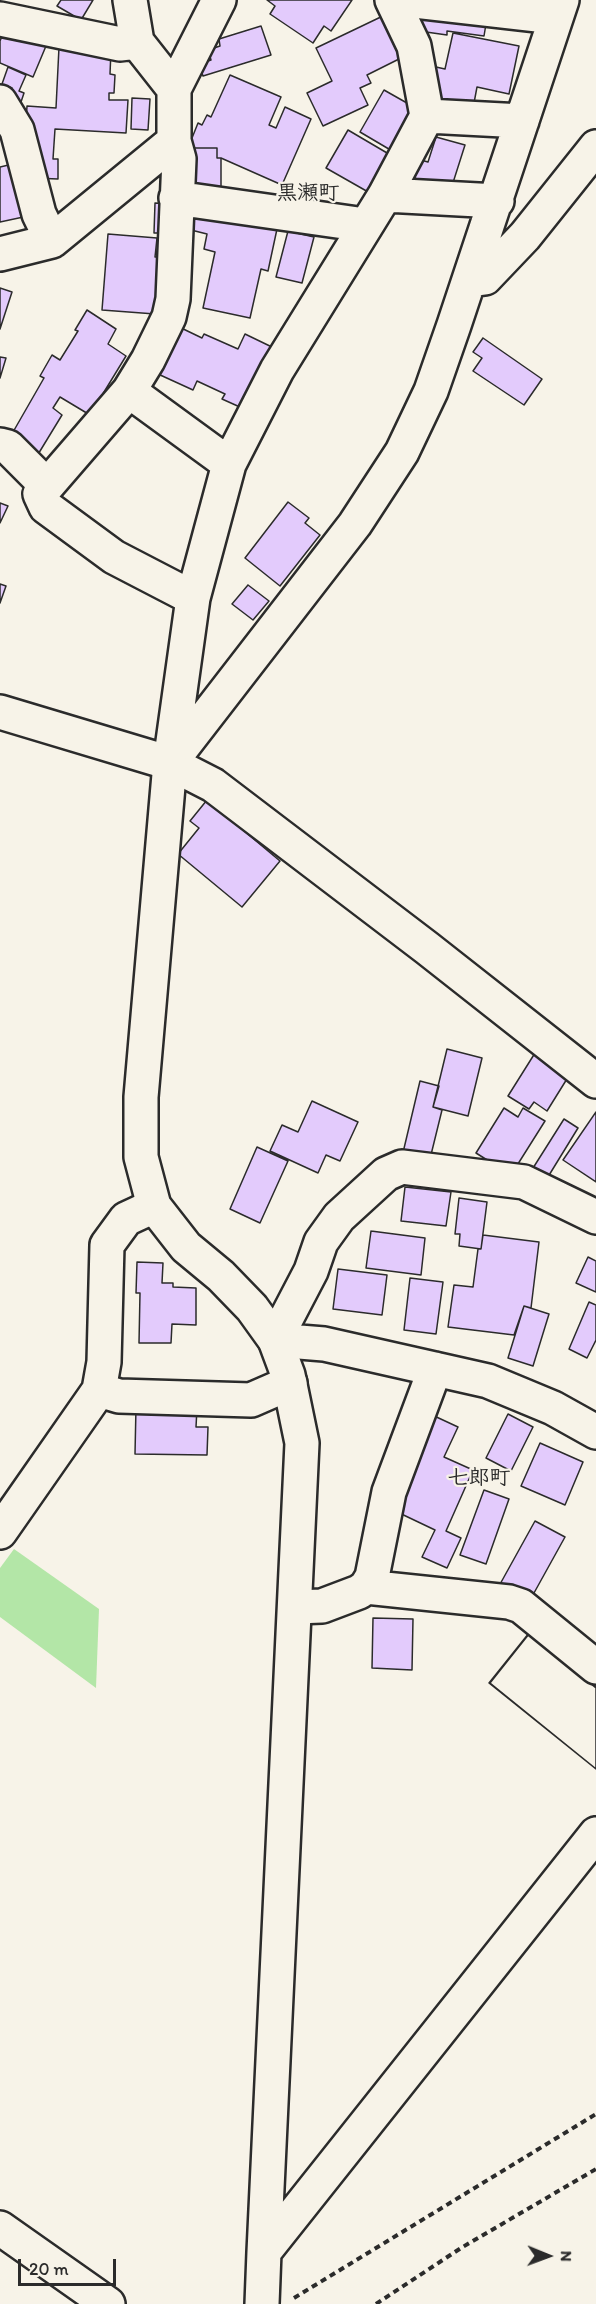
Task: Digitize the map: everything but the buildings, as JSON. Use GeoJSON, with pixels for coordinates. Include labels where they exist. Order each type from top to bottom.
{"type":"FeatureCollection","features":[{"type":"Feature","properties":{"kind":"street"},"geometry":{"type":"LineString","coordinates":[[130,0],[136,42],[174,89]]}},
{"type":"Feature","properties":{"kind":"street"},"geometry":{"type":"LineString","coordinates":[[193,598],[114,557],[46,507],[40,494],[129,391],[148,360],[170,316],[173,299],[179,159],[174,141],[174,89],[219,0]]}},
{"type":"Feature","properties":{"kind":"street"},"geometry":{"type":"LineString","coordinates":[[262,2304],[302,1443],[290,1383],[274,1340],[252,1308],[221,1276],[186,1247],[154,1206],[141,1157],[141,1098],[170,763],[193,598],[229,464],[277,370],[385,195],[427,116],[414,46],[392,0]]}},
{"type":"Feature","properties":{"kind":"street"},"geometry":{"type":"LineString","coordinates":[[170,763],[355,524],[402,452],[431,391],[470,280],[558,9],[405,0]]}},
{"type":"Feature","properties":{"kind":"street"},"geometry":{"type":"LineString","coordinates":[[0,19],[120,44],[136,42]]}},
{"type":"Feature","properties":{"kind":"street"},"geometry":{"type":"LineString","coordinates":[[0,102],[17,130],[39,214],[52,241]]}},
{"type":"Feature","properties":{"kind":"street"},"geometry":{"type":"LineString","coordinates":[[427,116],[522,121]]}},
{"type":"Feature","properties":{"kind":"street"},"geometry":{"type":"LineString","coordinates":[[0,254],[52,241],[174,141]]}},
{"type":"Feature","properties":{"kind":"street"},"geometry":{"type":"LineString","coordinates":[[470,280],[485,278],[517,244],[596,147]]}},
{"type":"Feature","properties":{"kind":"street"},"geometry":{"type":"LineString","coordinates":[[385,195],[496,201]]}},
{"type":"Feature","properties":{"kind":"street"},"geometry":{"type":"LineString","coordinates":[[176,198],[365,225]]}},
{"type":"Feature","properties":{"kind":"street"},"geometry":{"type":"LineString","coordinates":[[129,391],[229,464]]}},
{"type":"Feature","properties":{"kind":"street"},"geometry":{"type":"LineString","coordinates":[[0,445],[8,447],[47,486]]}},
{"type":"Feature","properties":{"kind":"street"},"geometry":{"type":"LineString","coordinates":[[0,712],[170,763],[213,785],[427,948],[596,1081]]}},
{"type":"Feature","properties":{"kind":"street"},"geometry":{"type":"LineString","coordinates":[[274,1340],[311,1270],[321,1242],[333,1225],[386,1174],[402,1167],[524,1182],[596,1217]]}},
{"type":"Feature","properties":{"kind":"street"},"geometry":{"type":"LineString","coordinates":[[0,1532],[99,1390],[104,1362],[107,1245],[126,1220],[154,1206]]}},
{"type":"Feature","properties":{"kind":"street"},"geometry":{"type":"LineString","coordinates":[[274,1340],[324,1344],[488,1381],[553,1408],[596,1432]]}},
{"type":"Feature","properties":{"kind":"street"},"geometry":{"type":"LineString","coordinates":[[296,1607],[322,1606],[359,1592],[366,1587],[372,1577],[389,1492],[435,1369]]}},
{"type":"Feature","properties":{"kind":"street"},"geometry":{"type":"LineString","coordinates":[[99,1390],[119,1396],[251,1401],[290,1383]]}},
{"type":"Feature","properties":{"kind":"street"},"geometry":{"type":"LineString","coordinates":[[366,1587],[509,1602],[520,1606],[596,1667]]}},
{"type":"Feature","properties":{"kind":"street"},"geometry":{"type":"LineString","coordinates":[[264,2252],[596,1834]]}},
{"type":"Feature","properties":{"kind":"street"},"geometry":{"type":"LineString","coordinates":[[0,2228],[108,2304]]}},
{"type":"Feature","properties":{"kind":"path"},"geometry":{"type":"LineString","coordinates":[[284,2304],[596,2114]]}},
{"type":"Feature","properties":{"kind":"path"},"geometry":{"type":"LineString","coordinates":[[376,2304],[461,2248],[596,2169]]}},
{"type":"Feature","properties":{"kind":"green space"},"geometry":{"type":"Polygon","coordinates":[[[14,1549],[99,1609],[96,1688],[0,1617],[0,1568],[14,1549]]]}},
{"type":"Feature","properties":{"kind":"district","name":"黒瀬町"},"geometry":{"type":"Point","coordinates":[308,194]}},
{"type":"Feature","properties":{"kind":"district","name":"七郎町"},"geometry":{"type":"Point","coordinates":[479,1479]}}]}
